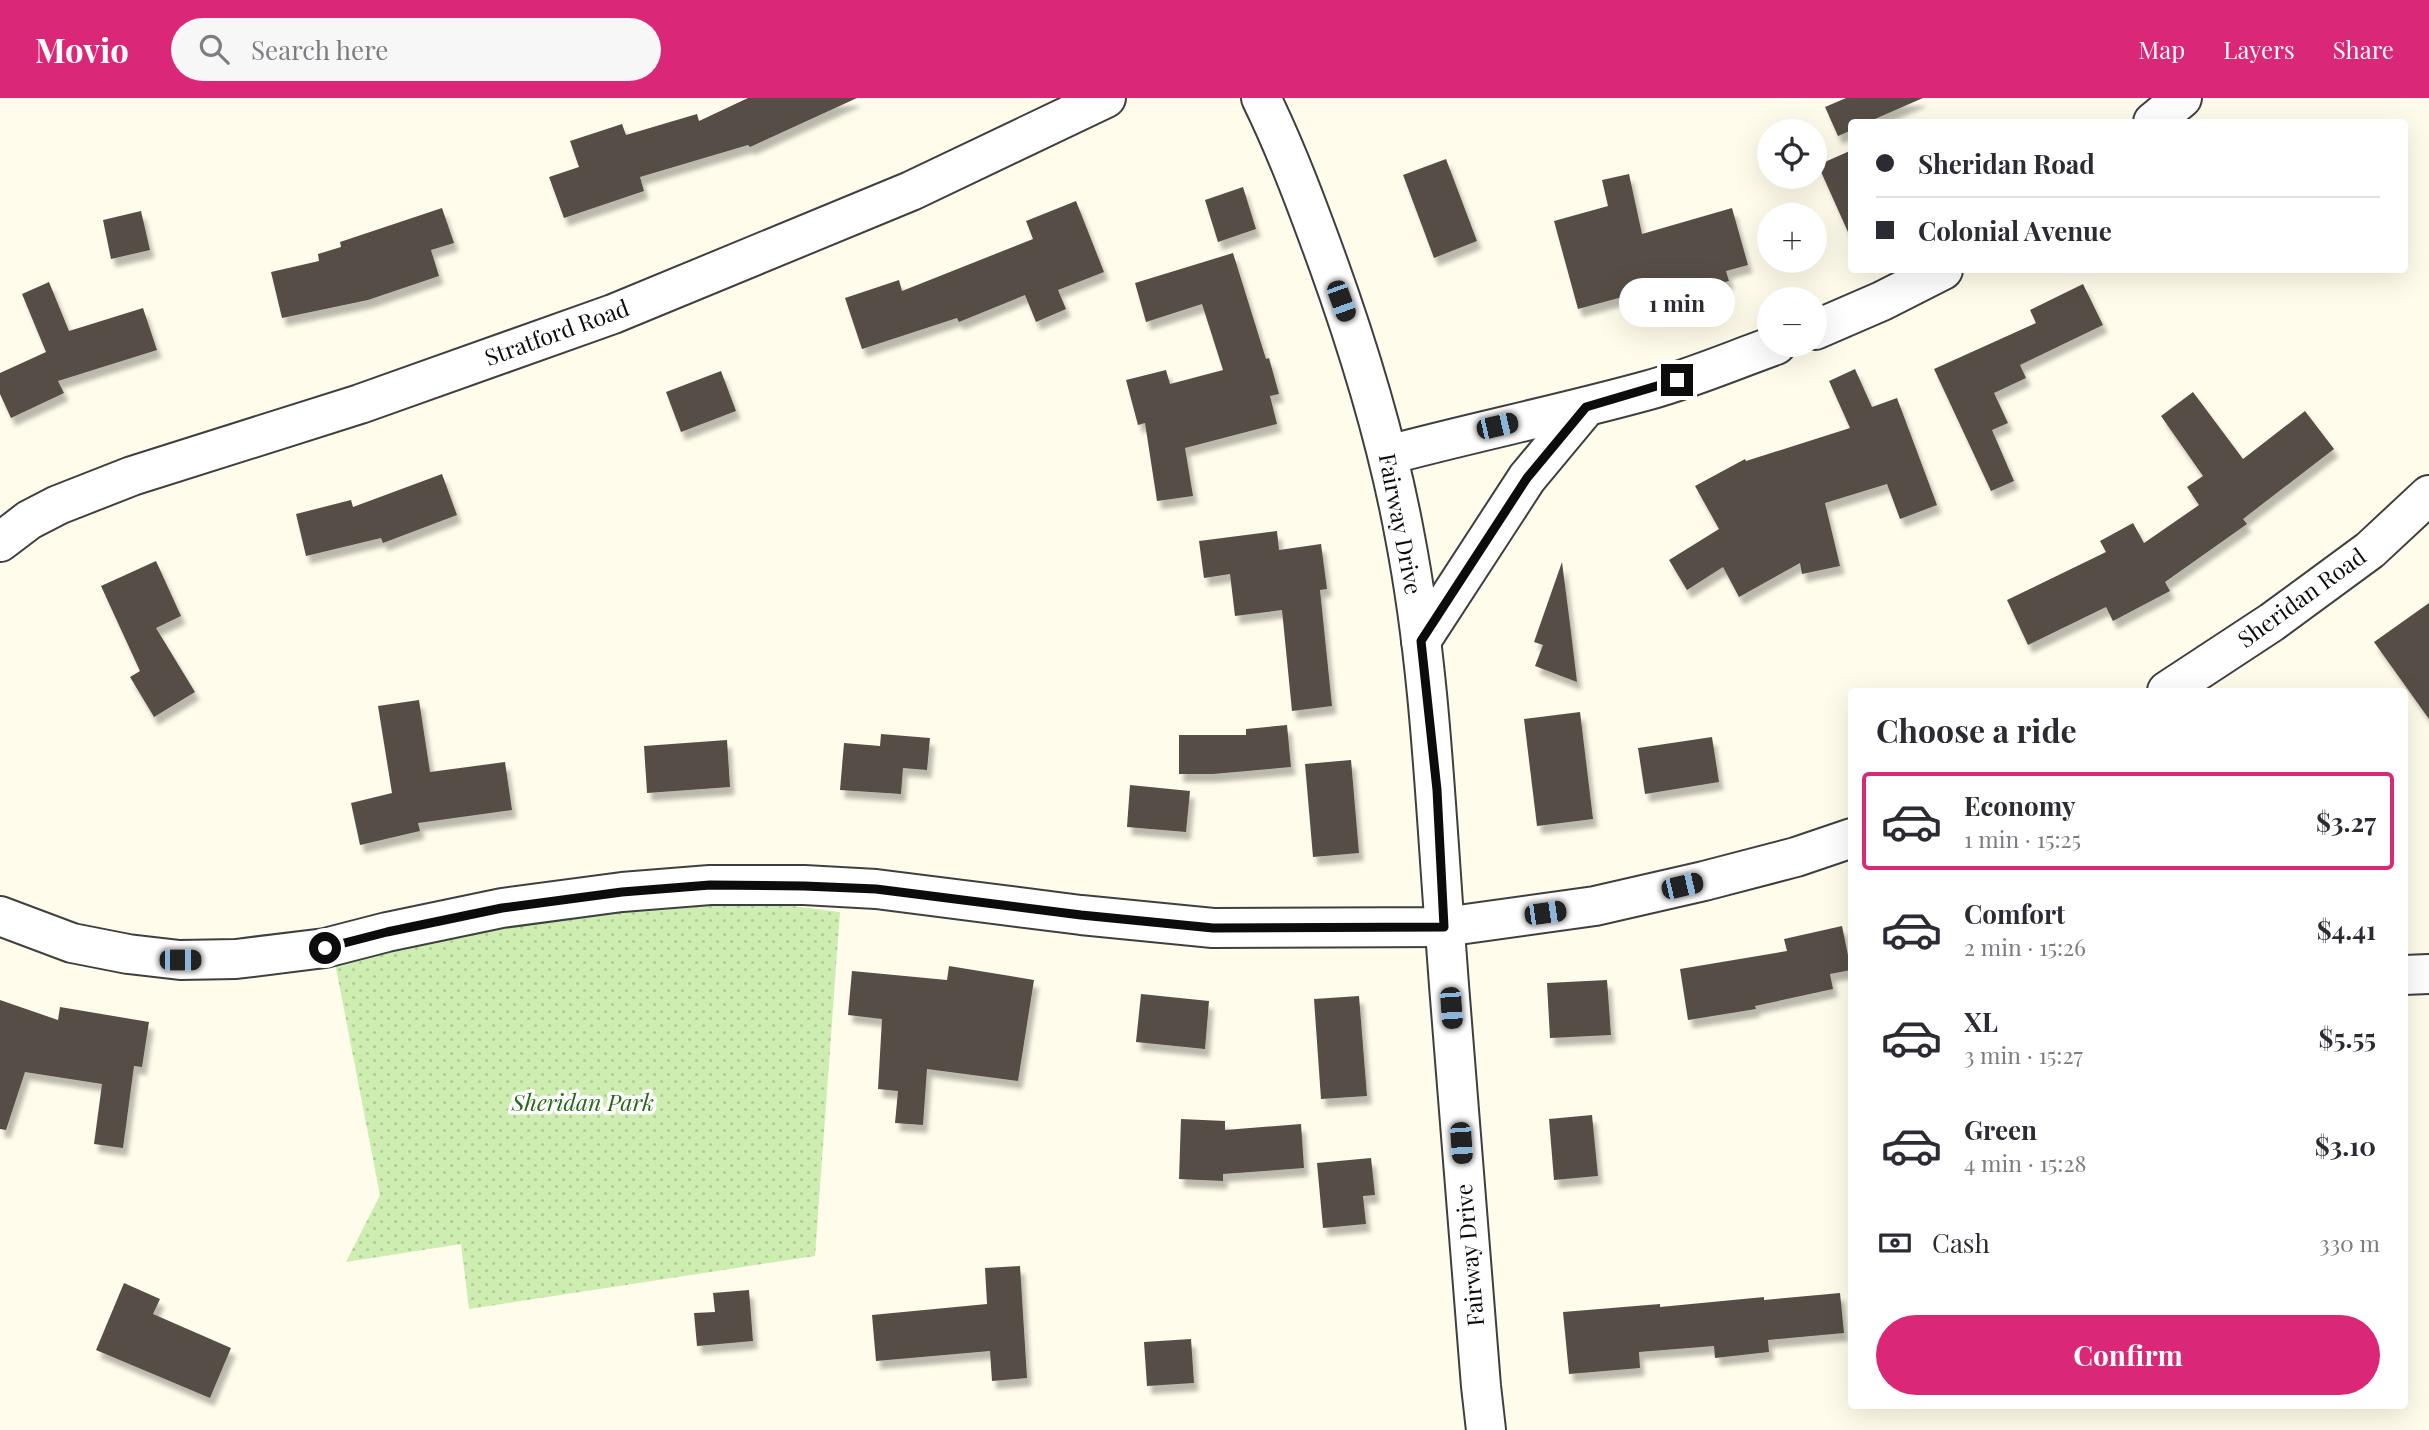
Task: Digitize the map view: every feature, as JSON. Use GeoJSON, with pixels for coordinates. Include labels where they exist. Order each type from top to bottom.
{"type":"FeatureCollection","features":[{"type":"Feature","properties":{"kind":"street","name":"Stratford Road"},"geometry":{"type":"LineString","coordinates":[[0,542],[29,520],[58,505],[132,477],[360,404],[613,314],[912,191],[1106,98]]}},
{"type":"Feature","properties":{"kind":"street","name":"Fairway Drive"},"geometry":{"type":"LineString","coordinates":[[1261,98],[1306,204],[1350,325],[1388,455],[1406,538],[1421,641],[1437,790],[1444,927],[1486,1430]]}},
{"type":"Feature","properties":{"kind":"street"},"geometry":{"type":"LineString","coordinates":[[2157,119],[2182,98]]}},
{"type":"Feature","properties":{"kind":"street"},"geometry":{"type":"LineString","coordinates":[[1827,325],[1882,302],[1937,273]]}},
{"type":"Feature","properties":{"kind":"street"},"geometry":{"type":"LineString","coordinates":[[1388,455],[1652,389],[1757,352]]}},
{"type":"Feature","properties":{"kind":"street"},"geometry":{"type":"LineString","coordinates":[[1421,641],[1527,478],[1586,407]]}},
{"type":"Feature","properties":{"kind":"street","name":"Sheridan Road"},"geometry":{"type":"LineString","coordinates":[[2172,688],[2272,622],[2370,550],[2429,495]]}},
{"type":"Feature","properties":{"kind":"street"},"geometry":{"type":"LineString","coordinates":[[0,916],[72,943],[128,954],[180,960],[236,959],[325,948],[502,908],[622,892],[710,885],[876,889],[1081,915],[1213,928],[1444,927],[1619,900],[1770,864],[1848,839]]}},
{"type":"Feature","properties":{"kind":"street"},"geometry":{"type":"LineString","coordinates":[[2408,975],[2429,974]]}},
{"type":"Feature","properties":{"kind":"green space","name":"Sheridan Park"},"geometry":{"type":"Polygon","coordinates":[[[777,904],[840,912],[815,1256],[469,1309],[461,1244],[346,1262],[380,1195],[335,963],[511,924],[654,906],[777,904]]]}},
{"type":"Feature","properties":{"kind":"building"},"geometry":{"type":"Polygon","coordinates":[[[748,98],[857,98],[750,147],[748,145],[640,177],[644,191],[564,218],[549,177],[579,167],[570,141],[622,124],[626,135],[697,114],[699,121],[748,98]]]}},
{"type":"Feature","properties":{"kind":"building"},"geometry":{"type":"Polygon","coordinates":[[[1846,98],[1923,98],[1875,119],[1848,119],[1848,132],[1838,136],[1825,107],[1846,98]]]}},
{"type":"Feature","properties":{"kind":"building"},"geometry":{"type":"Polygon","coordinates":[[[1848,152],[1848,232],[1827,185],[1827,161],[1848,152]]]}},
{"type":"Feature","properties":{"kind":"building"},"geometry":{"type":"Polygon","coordinates":[[[1446,159],[1477,241],[1434,258],[1403,175],[1446,159]]]}},
{"type":"Feature","properties":{"kind":"building"},"geometry":{"type":"Polygon","coordinates":[[[1629,174],[1642,234],[1732,208],[1748,265],[1726,271],[1729,281],[1700,289],[1697,280],[1668,288],[1667,285],[1578,309],[1554,221],[1608,206],[1602,180],[1629,174]]]}},
{"type":"Feature","properties":{"kind":"building"},"geometry":{"type":"Polygon","coordinates":[[[1243,187],[1256,229],[1218,242],[1205,200],[1243,187]]]}},
{"type":"Feature","properties":{"kind":"building"},"geometry":{"type":"Polygon","coordinates":[[[1076,201],[1104,272],[1058,290],[1066,309],[1036,322],[1025,295],[959,322],[957,318],[862,349],[845,298],[899,280],[902,291],[1033,239],[1026,221],[1076,201]]]}},
{"type":"Feature","properties":{"kind":"building"},"geometry":{"type":"Polygon","coordinates":[[[442,208],[454,243],[431,250],[439,276],[368,300],[282,318],[271,272],[319,261],[318,254],[341,247],[340,242],[442,208]]]}},
{"type":"Feature","properties":{"kind":"building"},"geometry":{"type":"Polygon","coordinates":[[[141,211],[150,250],[111,259],[103,220],[141,211]]]}},
{"type":"Feature","properties":{"kind":"building"},"geometry":{"type":"Polygon","coordinates":[[[1233,253],[1279,394],[1270,396],[1277,424],[1185,448],[1193,496],[1157,501],[1145,423],[1138,425],[1126,380],[1166,370],[1170,384],[1223,370],[1202,304],[1146,322],[1135,283],[1233,253]]]}},
{"type":"Feature","properties":{"kind":"building"},"geometry":{"type":"Polygon","coordinates":[[[49,282],[69,331],[143,308],[157,350],[58,381],[64,393],[11,418],[0,394],[0,373],[46,352],[22,294],[49,282]]]}},
{"type":"Feature","properties":{"kind":"building"},"geometry":{"type":"Polygon","coordinates":[[[2083,284],[2103,325],[2020,365],[2026,378],[1994,393],[2008,423],[1992,430],[2014,481],[1991,491],[1934,369],[2036,323],[2030,310],[2083,284]]]}},
{"type":"Feature","properties":{"kind":"building"},"geometry":{"type":"Polygon","coordinates":[[[1855,369],[1872,407],[1897,398],[1937,505],[1900,519],[1887,484],[1825,503],[1840,566],[1802,574],[1800,563],[1739,597],[1723,567],[1687,590],[1669,560],[1719,529],[1695,486],[1745,459],[1746,461],[1850,428],[1829,381],[1855,369]]]}},
{"type":"Feature","properties":{"kind":"building"},"geometry":{"type":"Polygon","coordinates":[[[721,371],[736,411],[681,432],[666,392],[721,371]]]}},
{"type":"Feature","properties":{"kind":"building"},"geometry":{"type":"Polygon","coordinates":[[[2193,392],[2243,459],[2305,411],[2334,449],[2243,519],[2247,524],[2165,582],[2170,591],[2113,621],[2106,607],[2028,645],[2007,600],[2106,552],[2100,541],[2133,523],[2144,543],[2199,505],[2187,487],[2203,476],[2161,416],[2193,392]]]}},
{"type":"Feature","properties":{"kind":"building"},"geometry":{"type":"Polygon","coordinates":[[[442,474],[457,515],[383,543],[381,538],[306,556],[296,514],[351,500],[353,507],[442,474]]]}},
{"type":"Feature","properties":{"kind":"building"},"geometry":{"type":"Polygon","coordinates":[[[1277,531],[1279,550],[1321,544],[1327,589],[1320,590],[1332,706],[1292,711],[1282,610],[1235,616],[1230,574],[1204,578],[1199,541],[1277,531]]]}},
{"type":"Feature","properties":{"kind":"building"},"geometry":{"type":"Polygon","coordinates":[[[156,561],[181,616],[156,628],[195,692],[154,717],[130,677],[140,671],[101,586],[156,561]]]}},
{"type":"Feature","properties":{"kind":"building"},"geometry":{"type":"Polygon","coordinates":[[[1562,562],[1577,682],[1535,666],[1543,645],[1534,642],[1562,562]]]}},
{"type":"Feature","properties":{"kind":"building"},"geometry":{"type":"Polygon","coordinates":[[[2429,603],[2429,719],[2408,688],[2374,642],[2429,603]]]}},
{"type":"Feature","properties":{"kind":"building"},"geometry":{"type":"Polygon","coordinates":[[[419,700],[430,772],[505,762],[512,810],[418,823],[420,831],[360,845],[351,803],[392,793],[378,706],[419,700]]]}},
{"type":"Feature","properties":{"kind":"building"},"geometry":{"type":"Polygon","coordinates":[[[1580,712],[1593,819],[1537,826],[1524,719],[1580,712]]]}},
{"type":"Feature","properties":{"kind":"building"},"geometry":{"type":"Polygon","coordinates":[[[1287,725],[1291,767],[1213,774],[1179,774],[1179,735],[1246,735],[1246,729],[1287,725]]]}},
{"type":"Feature","properties":{"kind":"building"},"geometry":{"type":"Polygon","coordinates":[[[881,734],[930,738],[927,770],[903,768],[901,794],[840,790],[844,743],[880,746],[881,734]]]}},
{"type":"Feature","properties":{"kind":"building"},"geometry":{"type":"Polygon","coordinates":[[[1712,737],[1719,782],[1645,794],[1638,748],[1712,737]]]}},
{"type":"Feature","properties":{"kind":"building"},"geometry":{"type":"Polygon","coordinates":[[[727,740],[730,787],[647,793],[644,746],[727,740]]]}},
{"type":"Feature","properties":{"kind":"building"},"geometry":{"type":"Polygon","coordinates":[[[1351,760],[1359,853],[1313,857],[1305,764],[1351,760]]]}},
{"type":"Feature","properties":{"kind":"building"},"geometry":{"type":"Polygon","coordinates":[[[1130,785],[1190,791],[1186,832],[1127,827],[1130,785]]]}},
{"type":"Feature","properties":{"kind":"building"},"geometry":{"type":"Polygon","coordinates":[[[1842,926],[1848,971],[1830,974],[1833,989],[1755,1006],[1756,1009],[1688,1020],[1680,969],[1787,951],[1784,939],[1842,926]]]}},
{"type":"Feature","properties":{"kind":"building"},"geometry":{"type":"Polygon","coordinates":[[[949,966],[1034,980],[1018,1081],[927,1069],[923,1125],[895,1123],[898,1091],[878,1089],[882,1019],[848,1015],[852,971],[947,980],[949,966]]]}},
{"type":"Feature","properties":{"kind":"building"},"geometry":{"type":"Polygon","coordinates":[[[1607,980],[1611,1035],[1550,1038],[1547,983],[1607,980]]]}},
{"type":"Feature","properties":{"kind":"building"},"geometry":{"type":"Polygon","coordinates":[[[1141,994],[1209,1001],[1205,1049],[1136,1042],[1141,994]]]}},
{"type":"Feature","properties":{"kind":"building"},"geometry":{"type":"Polygon","coordinates":[[[1359,996],[1367,1096],[1321,1099],[1314,999],[1359,996]]]}},
{"type":"Feature","properties":{"kind":"building"},"geometry":{"type":"Polygon","coordinates":[[[0,1000],[58,1020],[60,1007],[149,1022],[142,1067],[134,1066],[123,1148],[94,1144],[102,1084],[25,1072],[6,1130],[0,1129],[0,1000]]]}},
{"type":"Feature","properties":{"kind":"building"},"geometry":{"type":"Polygon","coordinates":[[[1592,1115],[1598,1176],[1554,1180],[1549,1119],[1592,1115]]]}},
{"type":"Feature","properties":{"kind":"building"},"geometry":{"type":"Polygon","coordinates":[[[1181,1119],[1225,1121],[1225,1130],[1301,1124],[1304,1168],[1223,1174],[1223,1181],[1179,1179],[1181,1119]]]}},
{"type":"Feature","properties":{"kind":"building"},"geometry":{"type":"Polygon","coordinates":[[[1371,1158],[1375,1195],[1363,1196],[1366,1224],[1323,1228],[1317,1163],[1371,1158]]]}},
{"type":"Feature","properties":{"kind":"building"},"geometry":{"type":"Polygon","coordinates":[[[1020,1266],[1027,1378],[992,1381],[990,1351],[876,1361],[872,1315],[987,1304],[985,1268],[1020,1266]]]}},
{"type":"Feature","properties":{"kind":"building"},"geometry":{"type":"Polygon","coordinates":[[[124,1283],[160,1299],[153,1314],[231,1348],[210,1398],[96,1350],[124,1283]]]}},
{"type":"Feature","properties":{"kind":"building"},"geometry":{"type":"Polygon","coordinates":[[[749,1290],[753,1341],[697,1346],[694,1313],[715,1312],[713,1293],[749,1290]]]}},
{"type":"Feature","properties":{"kind":"building"},"geometry":{"type":"Polygon","coordinates":[[[1840,1293],[1844,1333],[1768,1340],[1769,1352],[1715,1358],[1714,1346],[1639,1352],[1640,1368],[1569,1374],[1563,1312],[1840,1293]]]}},
{"type":"Feature","properties":{"kind":"building"},"geometry":{"type":"Polygon","coordinates":[[[1191,1339],[1194,1383],[1147,1386],[1144,1342],[1191,1339]]]}},
{"type":"Feature","properties":{"kind":"route"},"geometry":{"type":"LineString","coordinates":[[325,948],[502,908],[622,892],[710,885],[876,889],[1081,915],[1213,928],[1444,927],[1437,790],[1421,641],[1527,478],[1586,407],[1677,380]]}}]}
